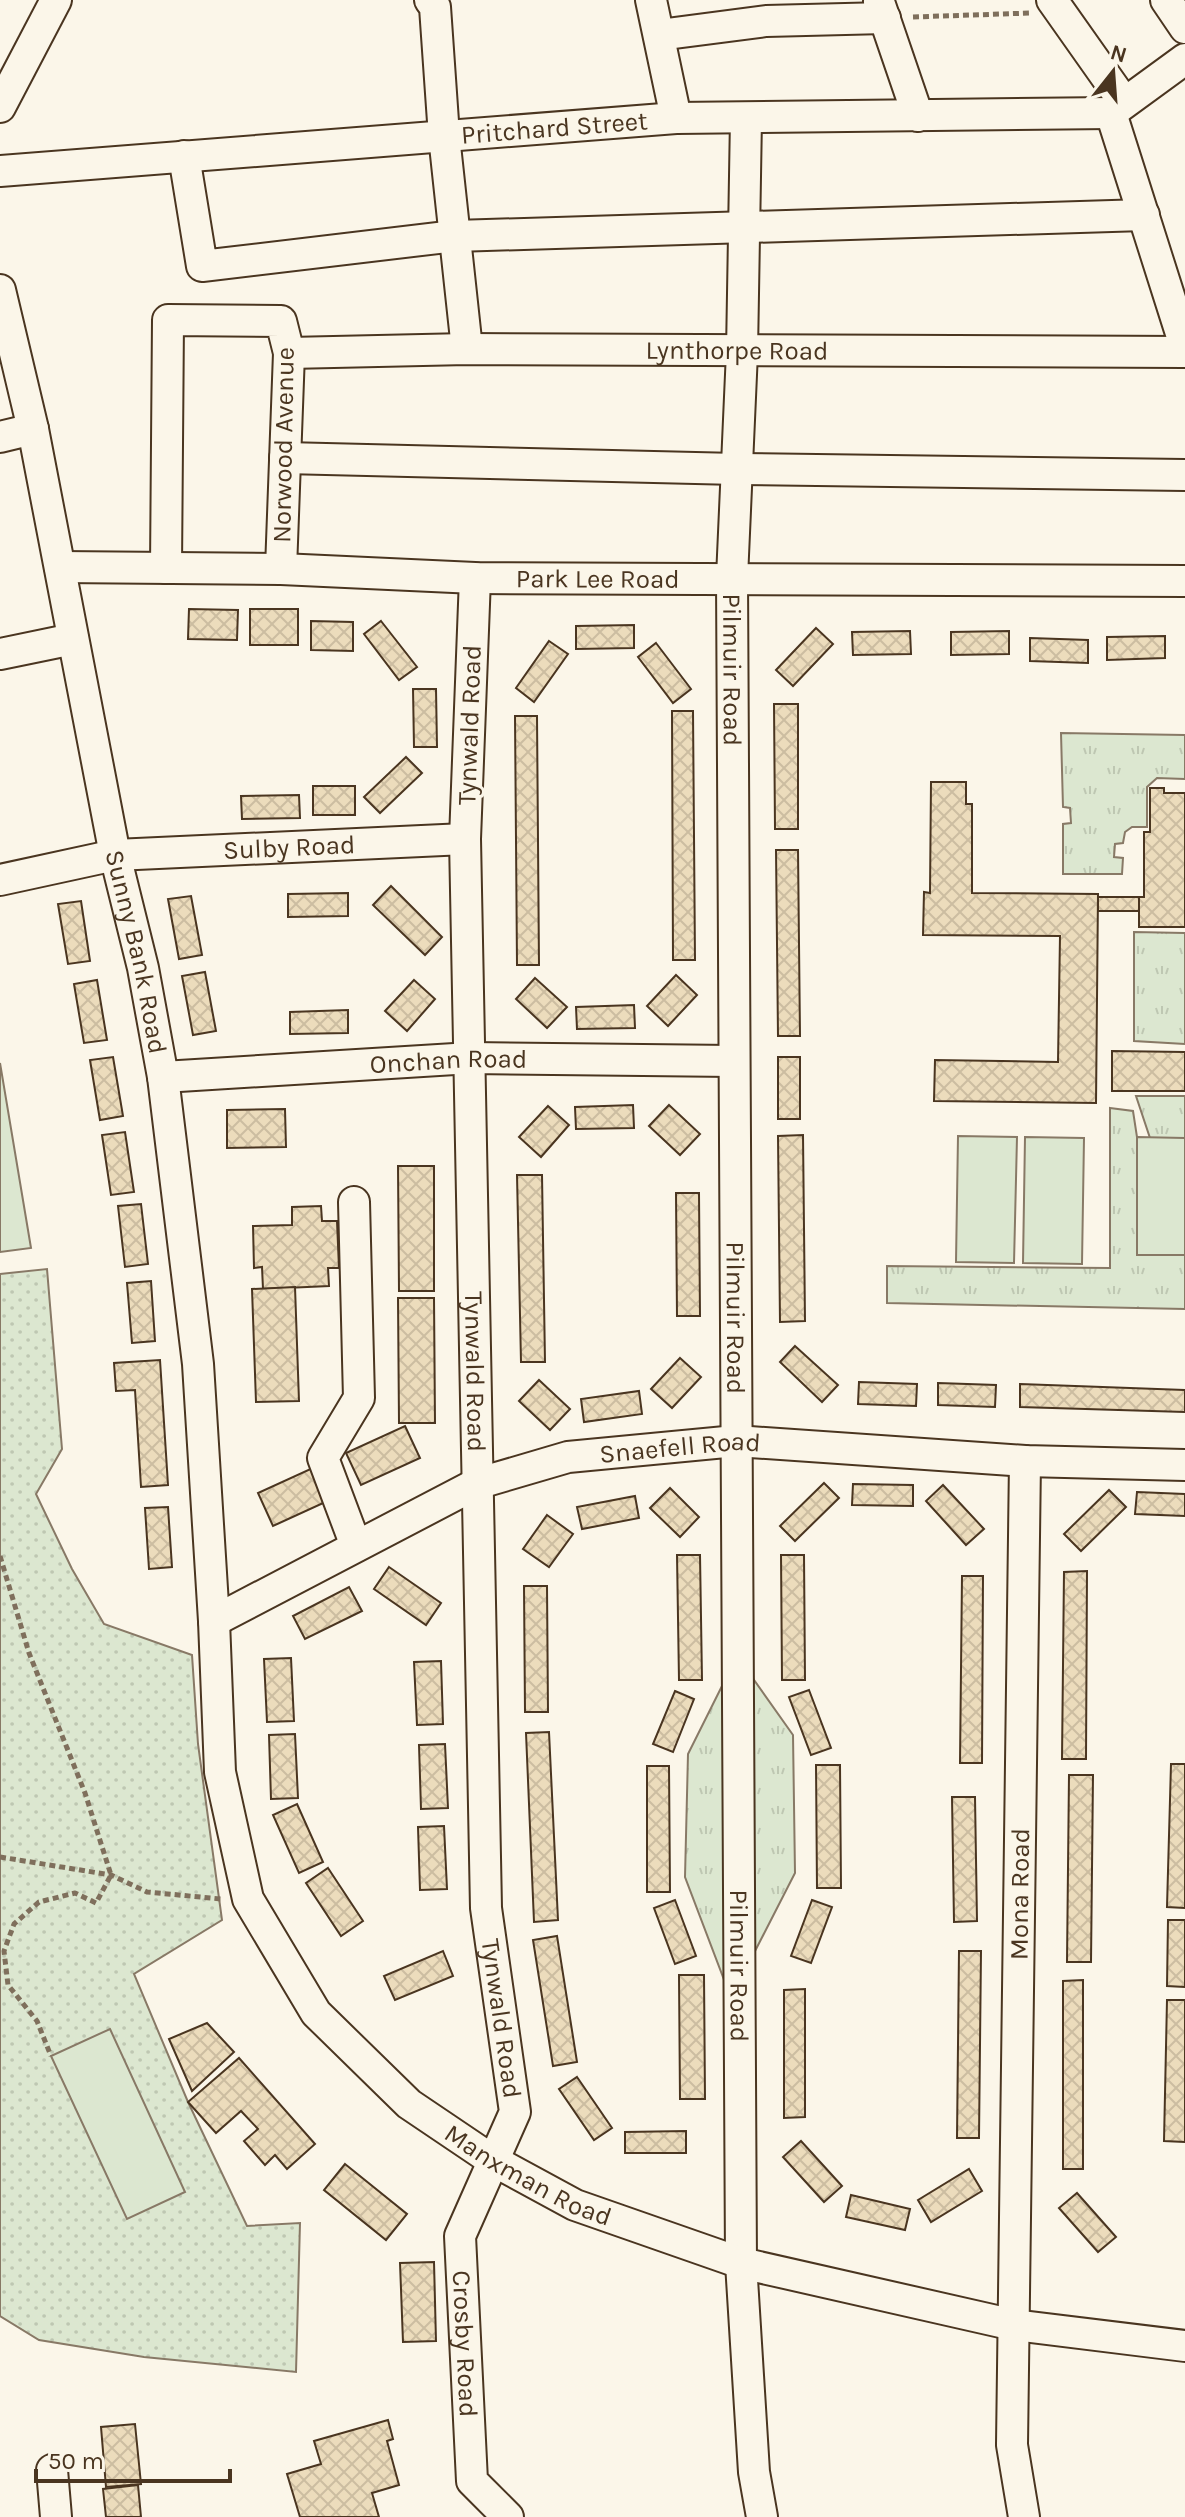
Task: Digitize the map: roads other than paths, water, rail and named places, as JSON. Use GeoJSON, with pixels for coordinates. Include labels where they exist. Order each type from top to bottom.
{"type":"FeatureCollection","features":[{"type":"Feature","properties":{"kind":"street"},"geometry":{"type":"LineString","coordinates":[[2,97],[56,0]]}},
{"type":"Feature","properties":{"kind":"street"},"geometry":{"type":"LineString","coordinates":[[651,0],[676,118]]}},
{"type":"Feature","properties":{"kind":"street"},"geometry":{"type":"LineString","coordinates":[[1166,0],[1185,28]]}},
{"type":"Feature","properties":{"kind":"street"},"geometry":{"type":"LineString","coordinates":[[438,2],[444,136],[467,349]]}},
{"type":"Feature","properties":{"kind":"street"},"geometry":{"type":"LineString","coordinates":[[1056,6],[1118,108],[1144,215],[1185,346]]}},
{"type":"Feature","properties":{"kind":"street"},"geometry":{"type":"LineString","coordinates":[[659,35],[763,10],[881,9],[918,116]]}},
{"type":"Feature","properties":{"kind":"street"},"geometry":{"type":"LineString","coordinates":[[1118,108],[1185,59]]}},
{"type":"Feature","properties":{"kind":"street","name":"Pritchard Street"},"geometry":{"type":"LineString","coordinates":[[0,171],[676,118],[918,116],[1118,108]]}},
{"type":"Feature","properties":{"kind":"street","name":"Pilmuir Road"},"geometry":{"type":"LineString","coordinates":[[746,118],[742,352],[732,578],[741,2263],[754,2472],[762,2517]]}},
{"type":"Feature","properties":{"kind":"street"},"geometry":{"type":"LineString","coordinates":[[184,156],[202,266],[455,236],[1144,215]]}},
{"type":"Feature","properties":{"kind":"street","name":"Sunny Bank Road"},"geometry":{"type":"LineString","coordinates":[[0,290],[33,429],[115,855],[143,968],[163,1077],[198,1364],[214,1621]]}},
{"type":"Feature","properties":{"kind":"street","name":"Norwood Avenue"},"geometry":{"type":"LineString","coordinates":[[166,568],[168,320],[281,321],[289,353],[281,569]]}},
{"type":"Feature","properties":{"kind":"street","name":"Lynthorpe Road"},"geometry":{"type":"LineString","coordinates":[[289,353],[467,349],[1185,352]]}},
{"type":"Feature","properties":{"kind":"street"},"geometry":{"type":"LineString","coordinates":[[0,437],[33,429]]}},
{"type":"Feature","properties":{"kind":"street"},"geometry":{"type":"LineString","coordinates":[[285,458],[737,469],[1185,475]]}},
{"type":"Feature","properties":{"kind":"street","name":"Park Lee Road"},"geometry":{"type":"LineString","coordinates":[[60,567],[281,569],[475,578],[1185,581]]}},
{"type":"Feature","properties":{"kind":"street","name":"Tynwald Road"},"geometry":{"type":"LineString","coordinates":[[475,578],[465,839],[486,1908],[515,2112],[492,2160]]}},
{"type":"Feature","properties":{"kind":"street"},"geometry":{"type":"LineString","coordinates":[[0,654],[73,639]]}},
{"type":"Feature","properties":{"kind":"street","name":"Sulby Road"},"geometry":{"type":"LineString","coordinates":[[0,880],[115,855],[465,839]]}},
{"type":"Feature","properties":{"kind":"street","name":"Onchan Road"},"geometry":{"type":"LineString","coordinates":[[163,1077],[471,1058],[733,1061]]}},
{"type":"Feature","properties":{"kind":"street"},"geometry":{"type":"LineString","coordinates":[[354,1202],[359,1398],[323,1458],[356,1546]]}},
{"type":"Feature","properties":{"kind":"street","name":"Snaefell Road"},"geometry":{"type":"LineString","coordinates":[[214,1621],[476,1484],[568,1457],[736,1441],[1025,1461],[1185,1465]]}},
{"type":"Feature","properties":{"kind":"street","name":"Mona Road"},"geometry":{"type":"LineString","coordinates":[[1024,2517],[1012,2445],[1025,1461]]}},
{"type":"Feature","properties":{"kind":"street","name":"Manxman Road"},"geometry":{"type":"LineString","coordinates":[[214,1621],[220,1772],[248,1899],[316,2013],[409,2104],[492,2160],[575,2205],[741,2263],[1014,2325],[1185,2346]]}},
{"type":"Feature","properties":{"kind":"street","name":"Crosby Road"},"geometry":{"type":"LineString","coordinates":[[492,2160],[460,2236],[472,2481],[508,2517]]}},
{"type":"Feature","properties":{"kind":"street"},"geometry":{"type":"LineString","coordinates":[[52,2470],[56,2517]]}}]}
